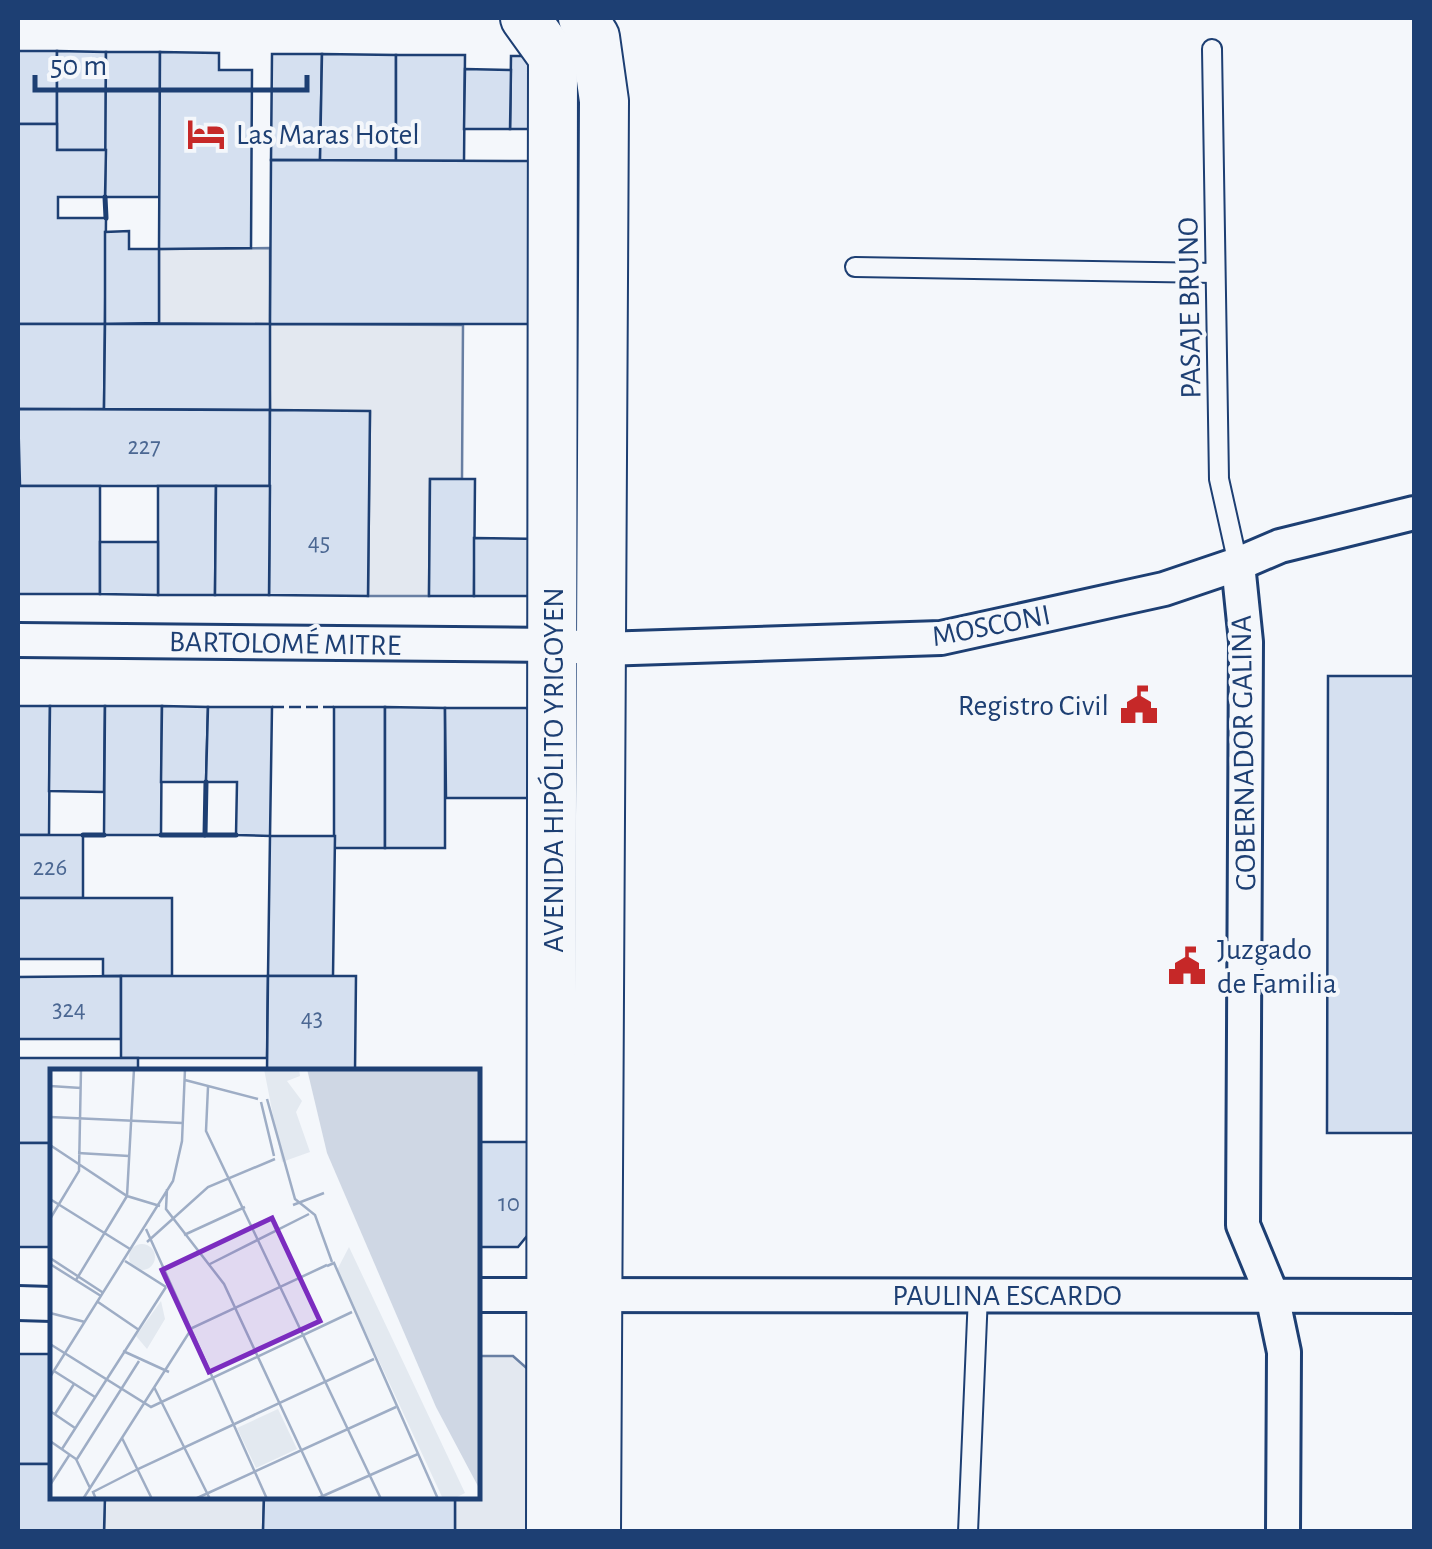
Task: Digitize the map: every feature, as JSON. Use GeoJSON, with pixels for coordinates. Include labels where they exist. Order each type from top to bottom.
{"type":"FeatureCollection","features":[{"type":"Feature","properties":{"kind":"main road","name":"AVENIDA HIPÓLITO YRIGOYEN"},"geometry":{"type":"LineString","coordinates":[[525,18],[553,57],[551,1532]]}},
{"type":"Feature","properties":{"kind":"main road","name":"AVENIDA HIPÓLITO YRIGOYEN"},"geometry":{"type":"LineString","coordinates":[[583,18],[596,37],[604,100],[596,1532]]}},
{"type":"Feature","properties":{"kind":"street","name":"MOSCONI"},"geometry":{"type":"LineString","coordinates":[[553,646],[602,649],[942,638],[1164,589],[1280,546],[1414,514]]}},
{"type":"Feature","properties":{"kind":"street","name":"GOBERNADOR GALINA"},"geometry":{"type":"LineString","coordinates":[[1238,564],[1246,642],[1243,1225],[1272,1296],[1284,1352],[1283,1532]]}},
{"type":"Feature","properties":{"kind":"street","name":"BARTOLOMÉ MITRE"},"geometry":{"type":"LineString","coordinates":[[18,640],[553,646]]}},
{"type":"Feature","properties":{"kind":"street","name":"PAULINA ESCARDO"},"geometry":{"type":"LineString","coordinates":[[480,1295],[1414,1296]]}},
{"type":"Feature","properties":{"kind":"street"},"geometry":{"type":"LineString","coordinates":[[18,1304],[50,1304]]}},
{"type":"Feature","properties":{"kind":"lane","name":"PASAJE BRUNO"},"geometry":{"type":"LineString","coordinates":[[1212,49],[1219,478],[1238,564]]}},
{"type":"Feature","properties":{"kind":"lane"},"geometry":{"type":"LineString","coordinates":[[856,267],[1215,273]]}},
{"type":"Feature","properties":{"kind":"lane"},"geometry":{"type":"LineString","coordinates":[[968,1532],[978,1295]]}},
{"type":"Feature","properties":{"kind":"shaded area"},"geometry":{"type":"Polygon","coordinates":[[[569,50],[583,50],[582,591],[568,591],[569,50]]]}},
{"type":"Feature","properties":{"kind":"shaded area"},"geometry":{"type":"Polygon","coordinates":[[[270,248],[270,324],[463,325],[462,479],[430,479],[429,596],[368,596],[370,412],[270,410],[269,324],[159,323],[159,249],[270,248]]]}},
{"type":"Feature","properties":{"kind":"shaded area"},"geometry":{"type":"Polygon","coordinates":[[[480,1356],[513,1356],[539,1379],[538,1531],[455,1532],[455,1499],[480,1499],[480,1356]]]}},
{"type":"Feature","properties":{"kind":"shaded area"},"geometry":{"type":"Polygon","coordinates":[[[105,1499],[264,1499],[263,1531],[104,1532],[105,1499]]]}},
{"type":"Feature","properties":{"kind":"building"},"geometry":{"type":"Polygon","coordinates":[[[18,51],[57,51],[57,124],[18,124],[18,51]]]}},
{"type":"Feature","properties":{"kind":"building"},"geometry":{"type":"Polygon","coordinates":[[[57,51],[106,52],[106,150],[57,150],[57,51]]]}},
{"type":"Feature","properties":{"kind":"building"},"geometry":{"type":"Polygon","coordinates":[[[106,52],[160,52],[160,197],[105,197],[106,52]]]}},
{"type":"Feature","properties":{"kind":"building","name":"Las Maras Hotel"},"geometry":{"type":"Polygon","coordinates":[[[160,52],[219,53],[219,70],[252,70],[251,248],[159,249],[160,52]]]}},
{"type":"Feature","properties":{"kind":"building"},"geometry":{"type":"Polygon","coordinates":[[[272,54],[322,54],[320,160],[271,160],[272,54]]]}},
{"type":"Feature","properties":{"kind":"building"},"geometry":{"type":"Polygon","coordinates":[[[322,54],[396,55],[396,161],[320,160],[322,54]]]}},
{"type":"Feature","properties":{"kind":"building"},"geometry":{"type":"Polygon","coordinates":[[[396,55],[465,55],[464,161],[396,161],[396,55]]]}},
{"type":"Feature","properties":{"kind":"building"},"geometry":{"type":"Polygon","coordinates":[[[511,56],[529,56],[548,129],[510,129],[511,56]]]}},
{"type":"Feature","properties":{"kind":"building"},"geometry":{"type":"Polygon","coordinates":[[[465,69],[511,70],[510,129],[464,129],[465,69]]]}},
{"type":"Feature","properties":{"kind":"building"},"geometry":{"type":"Polygon","coordinates":[[[18,124],[57,124],[57,150],[106,150],[105,197],[58,197],[58,218],[106,218],[105,324],[18,324],[18,124]]]}},
{"type":"Feature","properties":{"kind":"building"},"geometry":{"type":"Polygon","coordinates":[[[271,160],[540,161],[540,324],[270,324],[271,160]]]}},
{"type":"Feature","properties":{"kind":"building"},"geometry":{"type":"Polygon","coordinates":[[[129,231],[129,249],[159,249],[159,323],[105,324],[105,232],[129,231]]]}},
{"type":"Feature","properties":{"kind":"building"},"geometry":{"type":"Polygon","coordinates":[[[18,324],[105,324],[104,409],[18,409],[18,324]]]}},
{"type":"Feature","properties":{"kind":"building"},"geometry":{"type":"Polygon","coordinates":[[[105,324],[270,324],[270,410],[104,409],[105,324]]]}},
{"type":"Feature","properties":{"kind":"building"},"geometry":{"type":"Polygon","coordinates":[[[18,409],[270,410],[270,486],[20,486],[18,409]]]}},
{"type":"Feature","properties":{"kind":"building"},"geometry":{"type":"Polygon","coordinates":[[[270,410],[370,411],[368,596],[269,595],[270,410]]]}},
{"type":"Feature","properties":{"kind":"building"},"geometry":{"type":"Polygon","coordinates":[[[430,479],[475,479],[474,596],[429,596],[430,479]]]}},
{"type":"Feature","properties":{"kind":"building"},"geometry":{"type":"Polygon","coordinates":[[[18,486],[100,486],[100,594],[18,594],[18,486]]]}},
{"type":"Feature","properties":{"kind":"building"},"geometry":{"type":"Polygon","coordinates":[[[158,486],[216,486],[215,595],[158,595],[158,486]]]}},
{"type":"Feature","properties":{"kind":"building"},"geometry":{"type":"Polygon","coordinates":[[[216,486],[270,486],[269,595],[215,595],[216,486]]]}},
{"type":"Feature","properties":{"kind":"building"},"geometry":{"type":"Polygon","coordinates":[[[474,538],[544,539],[531,596],[474,596],[474,538]]]}},
{"type":"Feature","properties":{"kind":"building"},"geometry":{"type":"Polygon","coordinates":[[[100,542],[158,542],[158,595],[100,594],[100,542]]]}},
{"type":"Feature","properties":{"kind":"building"},"geometry":{"type":"Polygon","coordinates":[[[1328,676],[1414,676],[1414,1133],[1327,1133],[1328,676]]]}},
{"type":"Feature","properties":{"kind":"building"},"geometry":{"type":"Polygon","coordinates":[[[18,706],[50,706],[49,835],[18,835],[18,706]]]}},
{"type":"Feature","properties":{"kind":"building"},"geometry":{"type":"Polygon","coordinates":[[[50,706],[105,706],[104,792],[49,791],[50,706]]]}},
{"type":"Feature","properties":{"kind":"building"},"geometry":{"type":"Polygon","coordinates":[[[105,706],[162,706],[161,835],[104,835],[105,706]]]}},
{"type":"Feature","properties":{"kind":"building"},"geometry":{"type":"Polygon","coordinates":[[[162,706],[208,707],[206,782],[161,782],[162,706]]]}},
{"type":"Feature","properties":{"kind":"building"},"geometry":{"type":"Polygon","coordinates":[[[208,707],[272,707],[270,836],[236,835],[237,782],[206,782],[208,707]]]}},
{"type":"Feature","properties":{"kind":"building"},"geometry":{"type":"Polygon","coordinates":[[[334,707],[385,707],[385,848],[334,848],[334,707]]]}},
{"type":"Feature","properties":{"kind":"building"},"geometry":{"type":"Polygon","coordinates":[[[385,707],[445,708],[445,848],[385,848],[385,707]]]}},
{"type":"Feature","properties":{"kind":"building"},"geometry":{"type":"Polygon","coordinates":[[[445,708],[526,708],[545,721],[545,798],[446,798],[445,708]]]}},
{"type":"Feature","properties":{"kind":"building"},"geometry":{"type":"Polygon","coordinates":[[[18,835],[83,835],[83,898],[18,898],[18,835]]]}},
{"type":"Feature","properties":{"kind":"building"},"geometry":{"type":"Polygon","coordinates":[[[270,836],[335,836],[333,976],[268,976],[270,836]]]}},
{"type":"Feature","properties":{"kind":"building"},"geometry":{"type":"Polygon","coordinates":[[[18,898],[172,898],[172,976],[103,976],[103,959],[18,959],[18,898]]]}},
{"type":"Feature","properties":{"kind":"building"},"geometry":{"type":"Polygon","coordinates":[[[121,976],[121,1039],[18,1039],[18,977],[121,976]]]}},
{"type":"Feature","properties":{"kind":"building"},"geometry":{"type":"Polygon","coordinates":[[[121,976],[268,976],[267,1058],[121,1058],[121,976]]]}},
{"type":"Feature","properties":{"kind":"building"},"geometry":{"type":"Polygon","coordinates":[[[268,976],[356,976],[355,1069],[267,1069],[268,976]]]}},
{"type":"Feature","properties":{"kind":"building"},"geometry":{"type":"Polygon","coordinates":[[[18,1058],[138,1058],[138,1069],[50,1069],[50,1143],[18,1143],[18,1058]]]}},
{"type":"Feature","properties":{"kind":"building"},"geometry":{"type":"Polygon","coordinates":[[[480,1142],[540,1142],[540,1220],[518,1247],[480,1247],[480,1142]]]}},
{"type":"Feature","properties":{"kind":"building"},"geometry":{"type":"Polygon","coordinates":[[[18,1143],[50,1143],[50,1247],[18,1247],[18,1143]]]}},
{"type":"Feature","properties":{"kind":"building"},"geometry":{"type":"Polygon","coordinates":[[[18,1354],[50,1354],[50,1464],[18,1464],[18,1354]]]}},
{"type":"Feature","properties":{"kind":"building"},"geometry":{"type":"Polygon","coordinates":[[[18,1464],[50,1464],[50,1499],[105,1499],[104,1532],[18,1532],[18,1464]]]}},
{"type":"Feature","properties":{"kind":"building"},"geometry":{"type":"Polygon","coordinates":[[[264,1499],[455,1499],[455,1532],[263,1532],[264,1499]]]}},
{"type":"Feature","properties":{"kind":"fence"},"geometry":{"type":"LineString","coordinates":[[272,707],[334,707]]}},
{"type":"Feature","properties":{"kind":"wall"},"geometry":{"type":"LineString","coordinates":[[105,197],[106,218]]}},
{"type":"Feature","properties":{"kind":"wall"},"geometry":{"type":"LineString","coordinates":[[205,835],[206,782]]}},
{"type":"Feature","properties":{"kind":"wall"},"geometry":{"type":"LineString","coordinates":[[83,835],[104,835]]}},
{"type":"Feature","properties":{"kind":"wall"},"geometry":{"type":"LineString","coordinates":[[161,835],[236,835]]}},
{"type":"Feature","properties":{"kind":"place","name":"Las Maras Hotel"},"geometry":{"type":"Point","coordinates":[206,134]}},
{"type":"Feature","properties":{"kind":"place","name":"Registro Civil"},"geometry":{"type":"Point","coordinates":[1139,705]}},
{"type":"Feature","properties":{"kind":"place","name":"Juzgado de Familia"},"geometry":{"type":"Point","coordinates":[1187,966]}}]}
